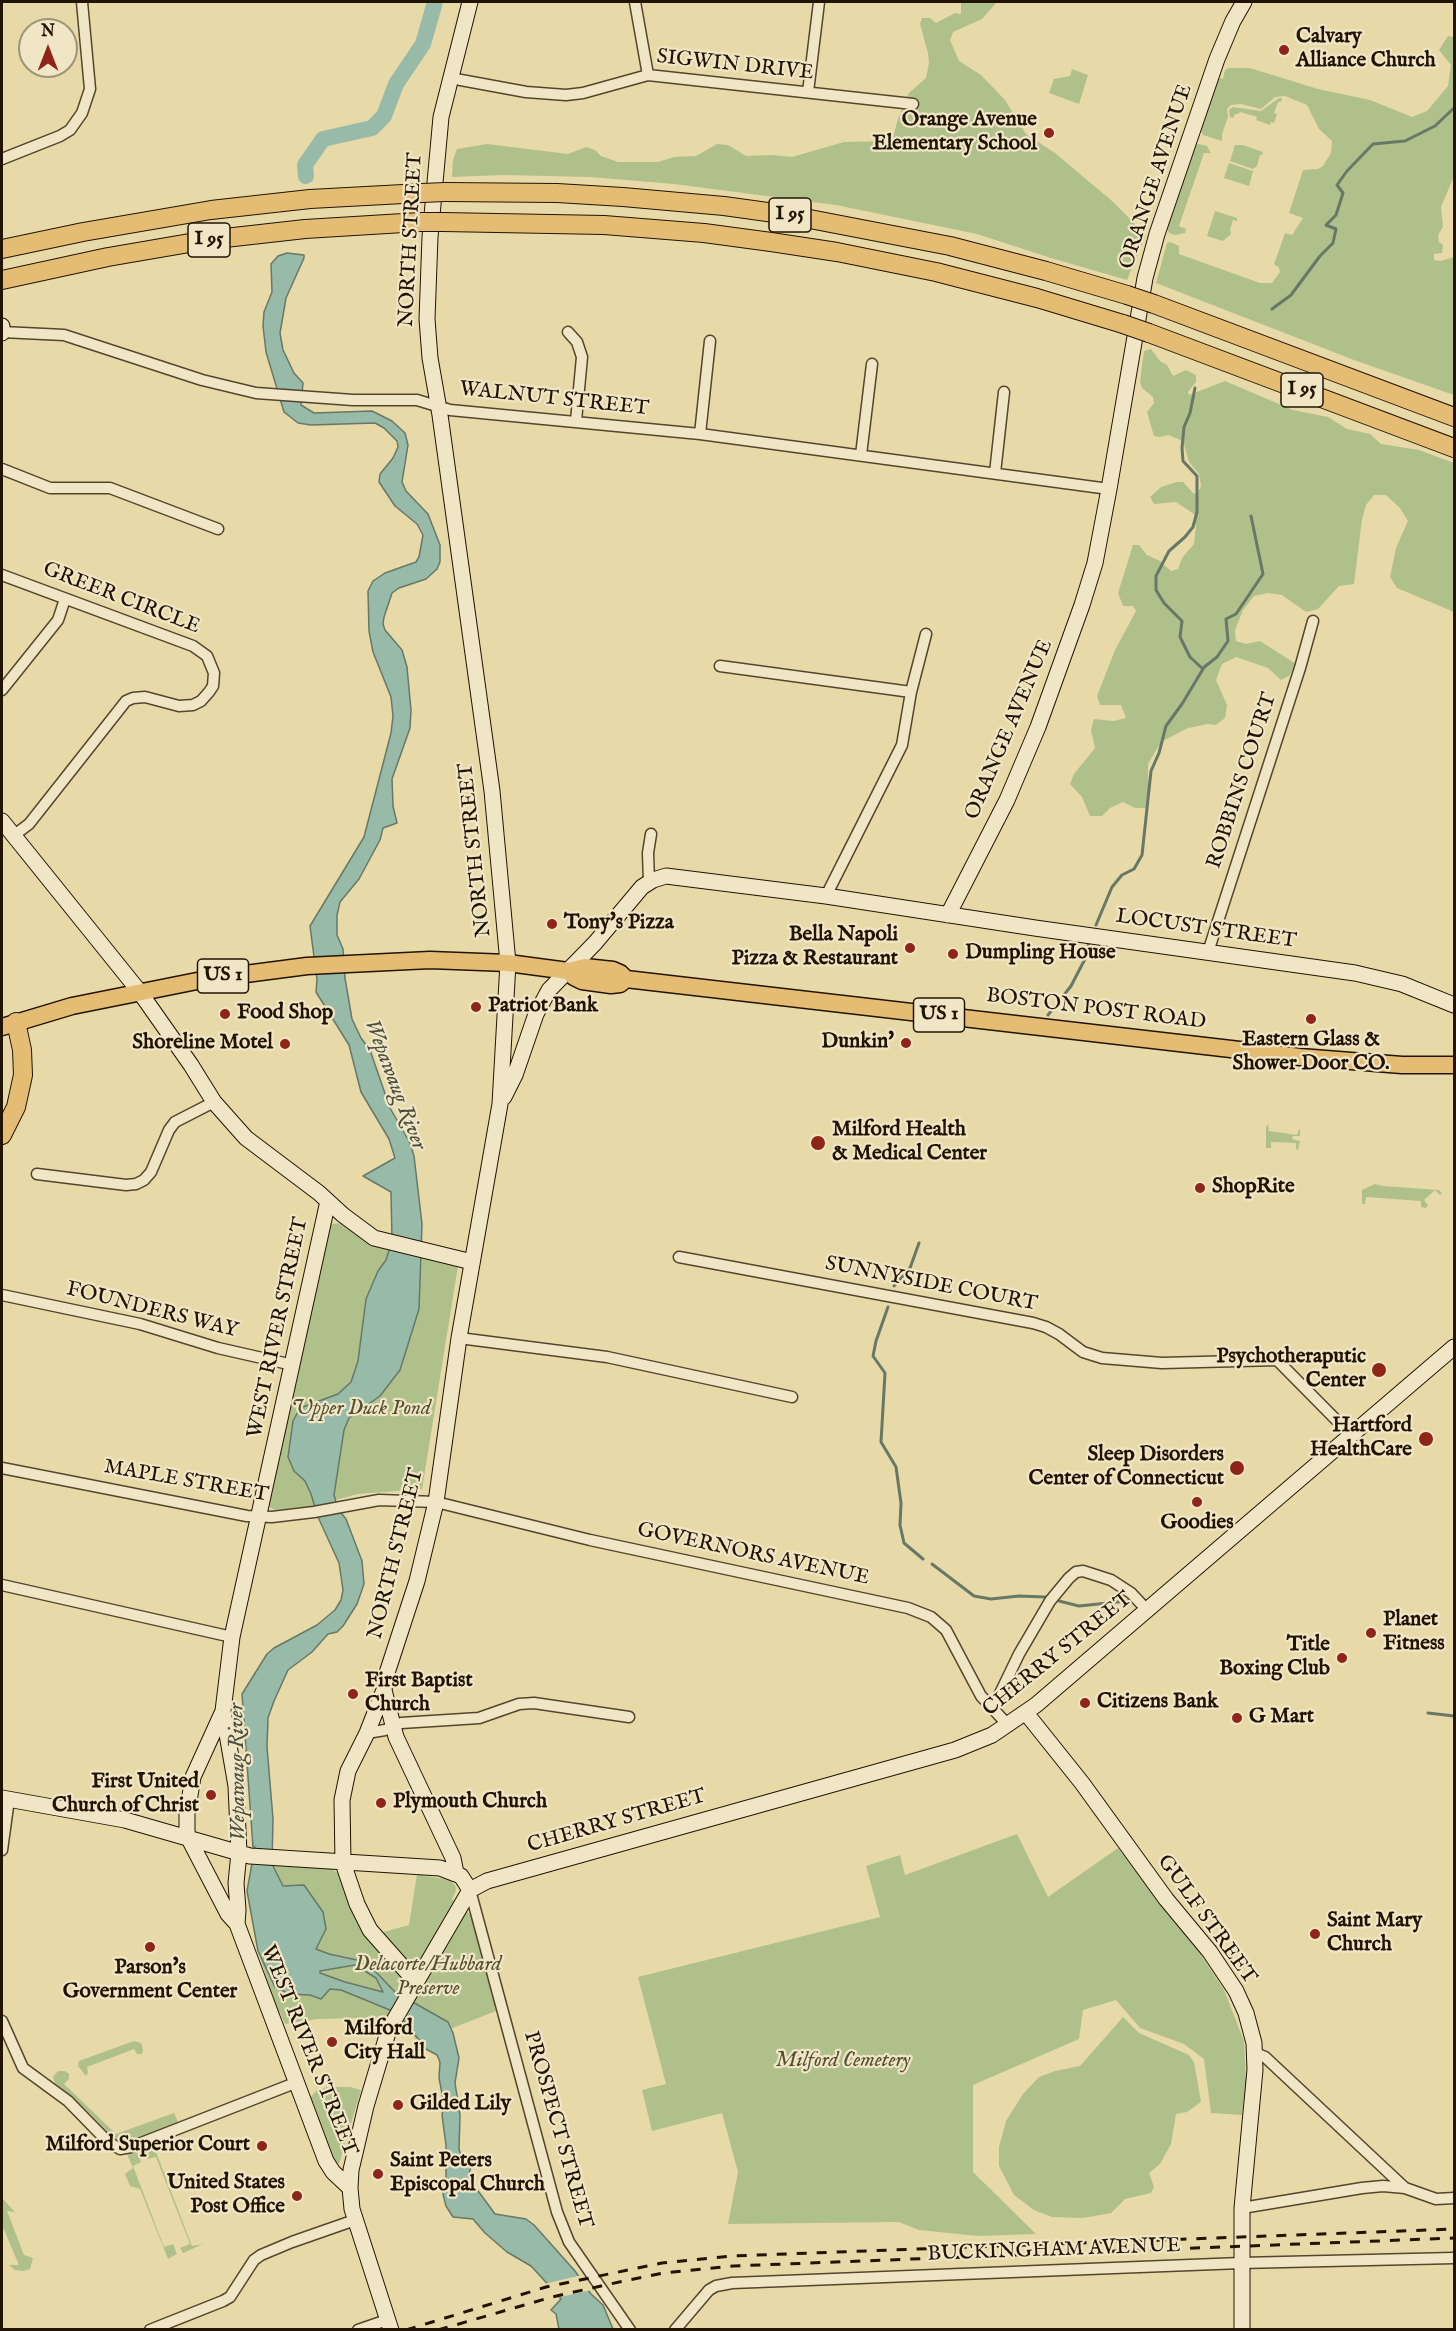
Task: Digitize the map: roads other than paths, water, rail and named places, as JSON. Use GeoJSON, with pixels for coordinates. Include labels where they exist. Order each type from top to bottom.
{"type":"FeatureCollection","features":[{"type":"Feature","properties":{"kind":"highway","name":"I 95"},"geometry":{"type":"LineString","coordinates":[[2,249],[115,226],[222,209],[310,199],[445,192],[557,193],[715,205],[789,215],[950,246],[1035,268],[1154,304],[1455,417]]}},
{"type":"Feature","properties":{"kind":"highway","name":"I 95"},"geometry":{"type":"LineString","coordinates":[[2,280],[86,261],[196,242],[305,229],[443,222],[604,225],[693,232],[782,243],[936,272],[1037,298],[1149,333],[1455,448]]}},
{"type":"Feature","properties":{"kind":"highway"},"geometry":{"type":"LineString","coordinates":[[2,1136],[16,1107],[23,1075],[22,1050],[9,1024]]}},
{"type":"Feature","properties":{"kind":"main road","name":"NORTH STREET"},"geometry":{"type":"LineString","coordinates":[[413,1987],[370,1930],[357,1904],[343,1863],[344,1785],[384,1690],[417,1581],[436,1502],[459,1338],[500,1104],[508,963],[492,791],[439,406],[430,358],[428,280],[441,117],[470,2]]}},
{"type":"Feature","properties":{"kind":"main road","name":"ORANGE AVENUE"},"geometry":{"type":"LineString","coordinates":[[948,915],[1007,800],[1038,727],[1091,573],[1109,489],[1145,278],[1157,234],[1217,58],[1244,2]]}},
{"type":"Feature","properties":{"kind":"main road"},"geometry":{"type":"LineString","coordinates":[[2,326],[2,333]]}},
{"type":"Feature","properties":{"kind":"main road","name":"WEST RIVER STREET"},"geometry":{"type":"LineString","coordinates":[[2,821],[139,991],[214,1102],[246,1138],[328,1202],[232,1637],[223,1711],[246,1854],[236,1882],[237,1924]]}},
{"type":"Feature","properties":{"kind":"main road"},"geometry":{"type":"LineString","coordinates":[[500,1104],[515,1075],[536,1014],[549,990],[595,943],[637,892],[649,882],[661,877],[680,877],[948,915]]}},
{"type":"Feature","properties":{"kind":"main road","name":"LOCUST STREET"},"geometry":{"type":"LineString","coordinates":[[948,915],[1383,978],[1455,1005]]}},
{"type":"Feature","properties":{"kind":"main road","name":"BOSTON POST ROAD"},"geometry":{"type":"LineString","coordinates":[[9,1024],[72,1006],[139,991],[240,974],[307,966],[422,960],[508,963],[568,971],[585,967],[613,970],[626,979],[1300,1057],[1401,1065],[1455,1065]]}},
{"type":"Feature","properties":{"kind":"main road"},"geometry":{"type":"LineString","coordinates":[[328,1202],[374,1238],[472,1262]]}},
{"type":"Feature","properties":{"kind":"main road","name":"CHERRY STREET"},"geometry":{"type":"LineString","coordinates":[[470,1890],[487,1881],[567,1857],[955,1749],[992,1735],[1026,1713],[1452,1354]]}},
{"type":"Feature","properties":{"kind":"main road","name":"NORTH STREET"},"geometry":{"type":"LineString","coordinates":[[384,1690],[392,1726],[418,1788],[453,1857],[456,1873]]}},
{"type":"Feature","properties":{"kind":"main road","name":"WEST RIVER STREET"},"geometry":{"type":"LineString","coordinates":[[223,1711],[193,1777],[187,1814],[188,1837],[228,1914],[237,1924],[295,2083],[327,2161],[333,2172],[350,2188]]}},
{"type":"Feature","properties":{"kind":"main road","name":"GULF STREET"},"geometry":{"type":"LineString","coordinates":[[1026,1713],[1082,1783],[1136,1860],[1204,1945],[1236,1991],[1246,2013],[1255,2053],[1255,2070],[1242,2208],[1242,2330]]}},
{"type":"Feature","properties":{"kind":"main road"},"geometry":{"type":"LineString","coordinates":[[5,1798],[125,1820],[246,1854],[343,1863],[416,1865],[456,1873],[465,1880],[470,1890],[389,2030],[357,2138],[351,2170],[350,2188],[355,2220],[389,2325]]}},
{"type":"Feature","properties":{"kind":"street"},"geometry":{"type":"LineString","coordinates":[[2,159],[60,136],[70,130],[82,113],[90,89],[82,2]]}},
{"type":"Feature","properties":{"kind":"street"},"geometry":{"type":"LineString","coordinates":[[635,2],[648,75]]}},
{"type":"Feature","properties":{"kind":"street"},"geometry":{"type":"LineString","coordinates":[[808,92],[819,2]]}},
{"type":"Feature","properties":{"kind":"street","name":"SIGWIN DRIVE"},"geometry":{"type":"LineString","coordinates":[[450,78],[526,92],[566,95],[583,93],[648,75],[913,104]]}},
{"type":"Feature","properties":{"kind":"street"},"geometry":{"type":"LineString","coordinates":[[568,332],[577,342],[582,357],[576,421]]}},
{"type":"Feature","properties":{"kind":"street","name":"WALNUT STREET"},"geometry":{"type":"LineString","coordinates":[[2,333],[64,334],[234,390],[279,395],[417,400],[450,410],[700,434],[1109,489]]}},
{"type":"Feature","properties":{"kind":"street"},"geometry":{"type":"LineString","coordinates":[[700,434],[710,341]]}},
{"type":"Feature","properties":{"kind":"street"},"geometry":{"type":"LineString","coordinates":[[861,455],[872,364]]}},
{"type":"Feature","properties":{"kind":"street"},"geometry":{"type":"LineString","coordinates":[[995,473],[1004,392]]}},
{"type":"Feature","properties":{"kind":"street"},"geometry":{"type":"LineString","coordinates":[[2,469],[50,488],[110,488],[218,529]]}},
{"type":"Feature","properties":{"kind":"street","name":"GREER CIRCLE"},"geometry":{"type":"LineString","coordinates":[[2,575],[198,648],[207,656],[213,667],[213,686],[201,701],[185,707],[144,697],[126,701],[29,824],[13,836]]}},
{"type":"Feature","properties":{"kind":"street"},"geometry":{"type":"LineString","coordinates":[[2,690],[58,620],[65,599]]}},
{"type":"Feature","properties":{"kind":"street","name":"ROBBINS COURT"},"geometry":{"type":"LineString","coordinates":[[1208,952],[1300,668],[1313,621]]}},
{"type":"Feature","properties":{"kind":"street"},"geometry":{"type":"LineString","coordinates":[[826,896],[902,745],[926,634]]}},
{"type":"Feature","properties":{"kind":"street"},"geometry":{"type":"LineString","coordinates":[[720,666],[912,692]]}},
{"type":"Feature","properties":{"kind":"street"},"geometry":{"type":"LineString","coordinates":[[649,882],[648,853],[651,834]]}},
{"type":"Feature","properties":{"kind":"street"},"geometry":{"type":"LineString","coordinates":[[37,1174],[126,1185],[136,1184],[144,1180],[151,1172],[169,1130],[175,1122],[214,1102]]}},
{"type":"Feature","properties":{"kind":"street","name":"SUNNYSIDE COURT"},"geometry":{"type":"LineString","coordinates":[[679,1257],[1033,1323],[1059,1334],[1083,1352],[1102,1358],[1162,1363],[1277,1360],[1352,1436]]}},
{"type":"Feature","properties":{"kind":"street","name":"FOUNDERS WAY"},"geometry":{"type":"LineString","coordinates":[[2,1295],[140,1324],[218,1348],[293,1365]]}},
{"type":"Feature","properties":{"kind":"street"},"geometry":{"type":"LineString","coordinates":[[459,1338],[606,1357],[792,1397]]}},
{"type":"Feature","properties":{"kind":"street","name":"MAPLE STREET"},"geometry":{"type":"LineString","coordinates":[[2,1468],[227,1513],[258,1517],[314,1512],[379,1500],[436,1502]]}},
{"type":"Feature","properties":{"kind":"street","name":"GOVERNORS AVENUE"},"geometry":{"type":"LineString","coordinates":[[436,1502],[590,1540],[917,1611],[937,1621],[946,1630],[981,1696],[1008,1725]]}},
{"type":"Feature","properties":{"kind":"street"},"geometry":{"type":"LineString","coordinates":[[993,1708],[1019,1654],[1050,1601],[1076,1572],[1083,1571],[1111,1580],[1131,1593],[1147,1610]]}},
{"type":"Feature","properties":{"kind":"street"},"geometry":{"type":"LineString","coordinates":[[2,1585],[232,1637]]}},
{"type":"Feature","properties":{"kind":"street"},"geometry":{"type":"LineString","coordinates":[[367,1733],[401,1723],[479,1718],[519,1704],[534,1703],[629,1717]]}},
{"type":"Feature","properties":{"kind":"street"},"geometry":{"type":"LineString","coordinates":[[2,1850],[5,1798]]}},
{"type":"Feature","properties":{"kind":"street","name":"PROSPECT STREET"},"geometry":{"type":"LineString","coordinates":[[470,1890],[557,2212],[569,2242],[630,2330]]}},
{"type":"Feature","properties":{"kind":"street"},"geometry":{"type":"LineString","coordinates":[[2,2021],[23,2068],[68,2101],[108,2142],[120,2149],[131,2147],[295,2083]]}},
{"type":"Feature","properties":{"kind":"street"},"geometry":{"type":"LineString","coordinates":[[1255,2053],[1265,2057],[1406,2188]]}},
{"type":"Feature","properties":{"kind":"street"},"geometry":{"type":"LineString","coordinates":[[1242,2208],[1362,2188],[1406,2188],[1436,2199],[1455,2198]]}},
{"type":"Feature","properties":{"kind":"street"},"geometry":{"type":"LineString","coordinates":[[150,2330],[230,2297],[254,2260],[261,2255],[355,2220]]}},
{"type":"Feature","properties":{"kind":"street","name":"BUCKINGHAM AVENUE"},"geometry":{"type":"LineString","coordinates":[[675,2330],[709,2290],[732,2283],[1241,2263],[1455,2258]]}},
{"type":"Feature","properties":{"kind":"street"},"geometry":{"type":"LineString","coordinates":[[358,2330],[389,2325]]}},
{"type":"Feature","properties":{"kind":"waterway"},"geometry":{"type":"LineString","coordinates":[[306,176],[305,165],[323,139],[372,128],[384,116],[396,84],[423,44],[435,2]]}},
{"type":"Feature","properties":{"kind":"waterway"},"geometry":{"type":"LineString","coordinates":[[1272,309],[1291,295],[1320,256],[1333,243],[1336,229],[1326,225],[1336,215],[1343,193],[1337,185],[1347,171],[1373,144],[1405,141],[1435,126],[1454,108]]}},
{"type":"Feature","properties":{"kind":"waterway"},"geometry":{"type":"LineString","coordinates":[[1096,925],[1112,887],[1122,875],[1134,869],[1142,855],[1151,771],[1159,753],[1166,726],[1203,669],[1190,657],[1180,637],[1182,621],[1164,603],[1156,590],[1156,576],[1169,551],[1193,527],[1197,512],[1197,476],[1183,461],[1182,448],[1184,427],[1190,413],[1195,388]]}},
{"type":"Feature","properties":{"kind":"waterway"},"geometry":{"type":"LineString","coordinates":[[1203,668],[1217,657],[1228,641],[1226,619],[1236,614],[1263,574],[1251,516]]}},
{"type":"Feature","properties":{"kind":"waterway"},"geometry":{"type":"LineString","coordinates":[[1048,1015],[1071,986],[1085,959],[1089,942]]}},
{"type":"Feature","properties":{"kind":"waterway"},"geometry":{"type":"LineString","coordinates":[[894,1286],[910,1268],[919,1243]]}},
{"type":"Feature","properties":{"kind":"waterway"},"geometry":{"type":"LineString","coordinates":[[888,1307],[873,1356],[885,1373],[881,1442],[896,1467],[901,1503],[900,1525],[904,1543],[923,1559]]}},
{"type":"Feature","properties":{"kind":"waterway"},"geometry":{"type":"LineString","coordinates":[[932,1564],[974,1596],[991,1599],[1019,1596],[1045,1597]]}},
{"type":"Feature","properties":{"kind":"waterway"},"geometry":{"type":"LineString","coordinates":[[1059,1601],[1079,1606],[1127,1601]]}},
{"type":"Feature","properties":{"kind":"waterway"},"geometry":{"type":"LineString","coordinates":[[1428,1713],[1454,1716]]}},
{"type":"Feature","properties":{"kind":"railway"},"geometry":{"type":"LineString","coordinates":[[406,2330],[546,2287],[662,2263],[732,2256],[1454,2229]]}},
{"type":"Feature","properties":{"kind":"railway"},"geometry":{"type":"LineString","coordinates":[[438,2330],[552,2297],[610,2284],[663,2273],[733,2266],[1454,2238]]}},
{"type":"Feature","properties":{"kind":"place","name":"Calvary Alliance Church"},"geometry":{"type":"Point","coordinates":[1284,50]}},
{"type":"Feature","properties":{"kind":"place","name":"Orange Avenue Elementary School"},"geometry":{"type":"Point","coordinates":[1049,133]}},
{"type":"Feature","properties":{"kind":"place","name":"Tony's Pizza"},"geometry":{"type":"Point","coordinates":[552,924]}},
{"type":"Feature","properties":{"kind":"place","name":"Bella Napoli Pizza & Restaurant"},"geometry":{"type":"Point","coordinates":[910,948]}},
{"type":"Feature","properties":{"kind":"place","name":"Dumpling House"},"geometry":{"type":"Point","coordinates":[953,954]}},
{"type":"Feature","properties":{"kind":"place","name":"Patriot Bank"},"geometry":{"type":"Point","coordinates":[476,1007]}},
{"type":"Feature","properties":{"kind":"place","name":"Food Shop"},"geometry":{"type":"Point","coordinates":[225,1014]}},
{"type":"Feature","properties":{"kind":"place","name":"Eastern Glass & Shower Door CO."},"geometry":{"type":"Point","coordinates":[1311,1019]}},
{"type":"Feature","properties":{"kind":"place","name":"Dunkin'"},"geometry":{"type":"Point","coordinates":[906,1043]}},
{"type":"Feature","properties":{"kind":"place","name":"Shoreline Motel"},"geometry":{"type":"Point","coordinates":[285,1044]}},
{"type":"Feature","properties":{"kind":"place","name":"Milford Health & Medical Center"},"geometry":{"type":"Point","coordinates":[818,1143]}},
{"type":"Feature","properties":{"kind":"place","name":"ShopRite"},"geometry":{"type":"Point","coordinates":[1200,1188]}},
{"type":"Feature","properties":{"kind":"place","name":"Psychotheraputic Center"},"geometry":{"type":"Point","coordinates":[1379,1370]}},
{"type":"Feature","properties":{"kind":"place","name":"Hartford HealthCare"},"geometry":{"type":"Point","coordinates":[1426,1439]}},
{"type":"Feature","properties":{"kind":"place","name":"Sleep Disorders Center of Connecticut"},"geometry":{"type":"Point","coordinates":[1237,1468]}},
{"type":"Feature","properties":{"kind":"place","name":"Goodies"},"geometry":{"type":"Point","coordinates":[1197,1502]}},
{"type":"Feature","properties":{"kind":"place","name":"Planet Fitness"},"geometry":{"type":"Point","coordinates":[1371,1633]}},
{"type":"Feature","properties":{"kind":"place","name":"Title Boxing Club"},"geometry":{"type":"Point","coordinates":[1342,1658]}},
{"type":"Feature","properties":{"kind":"place","name":"First Baptist Church"},"geometry":{"type":"Point","coordinates":[353,1694]}},
{"type":"Feature","properties":{"kind":"place","name":"Citizens Bank"},"geometry":{"type":"Point","coordinates":[1085,1703]}},
{"type":"Feature","properties":{"kind":"place","name":"G Mart"},"geometry":{"type":"Point","coordinates":[1237,1718]}},
{"type":"Feature","properties":{"kind":"place","name":"First United Church of Christ"},"geometry":{"type":"Point","coordinates":[211,1795]}},
{"type":"Feature","properties":{"kind":"place","name":"Plymouth Church"},"geometry":{"type":"Point","coordinates":[381,1803]}},
{"type":"Feature","properties":{"kind":"place","name":"Saint Mary Church"},"geometry":{"type":"Point","coordinates":[1315,1934]}},
{"type":"Feature","properties":{"kind":"place","name":"Parson's Government Center"},"geometry":{"type":"Point","coordinates":[150,1947]}},
{"type":"Feature","properties":{"kind":"place","name":"Milford City Hall"},"geometry":{"type":"Point","coordinates":[332,2042]}},
{"type":"Feature","properties":{"kind":"place","name":"Gilded Lily"},"geometry":{"type":"Point","coordinates":[398,2105]}},
{"type":"Feature","properties":{"kind":"place","name":"Milford Superior Court"},"geometry":{"type":"Point","coordinates":[262,2146]}},
{"type":"Feature","properties":{"kind":"place","name":"Saint Peters Episcopal Church"},"geometry":{"type":"Point","coordinates":[378,2174]}},
{"type":"Feature","properties":{"kind":"place","name":"United States Post Office"},"geometry":{"type":"Point","coordinates":[297,2196]}},
{"type":"Feature","properties":{"kind":"water label","name":"Wepawaug River"},"geometry":{"type":"Point","coordinates":[394,1085]}},
{"type":"Feature","properties":{"kind":"water label","name":"Wepawaug River"},"geometry":{"type":"Point","coordinates":[239,1772]}},
{"type":"Feature","properties":{"kind":"park label","name":"Upper Duck Pond"},"geometry":{"type":"Point","coordinates":[361,1410]}},
{"type":"Feature","properties":{"kind":"park label","name":"Delacorte/Hubbard Preserve"},"geometry":{"type":"Point","coordinates":[428,1978]}},
{"type":"Feature","properties":{"kind":"park label","name":"Milford Cemetery"},"geometry":{"type":"Point","coordinates":[843,2062]}}]}
